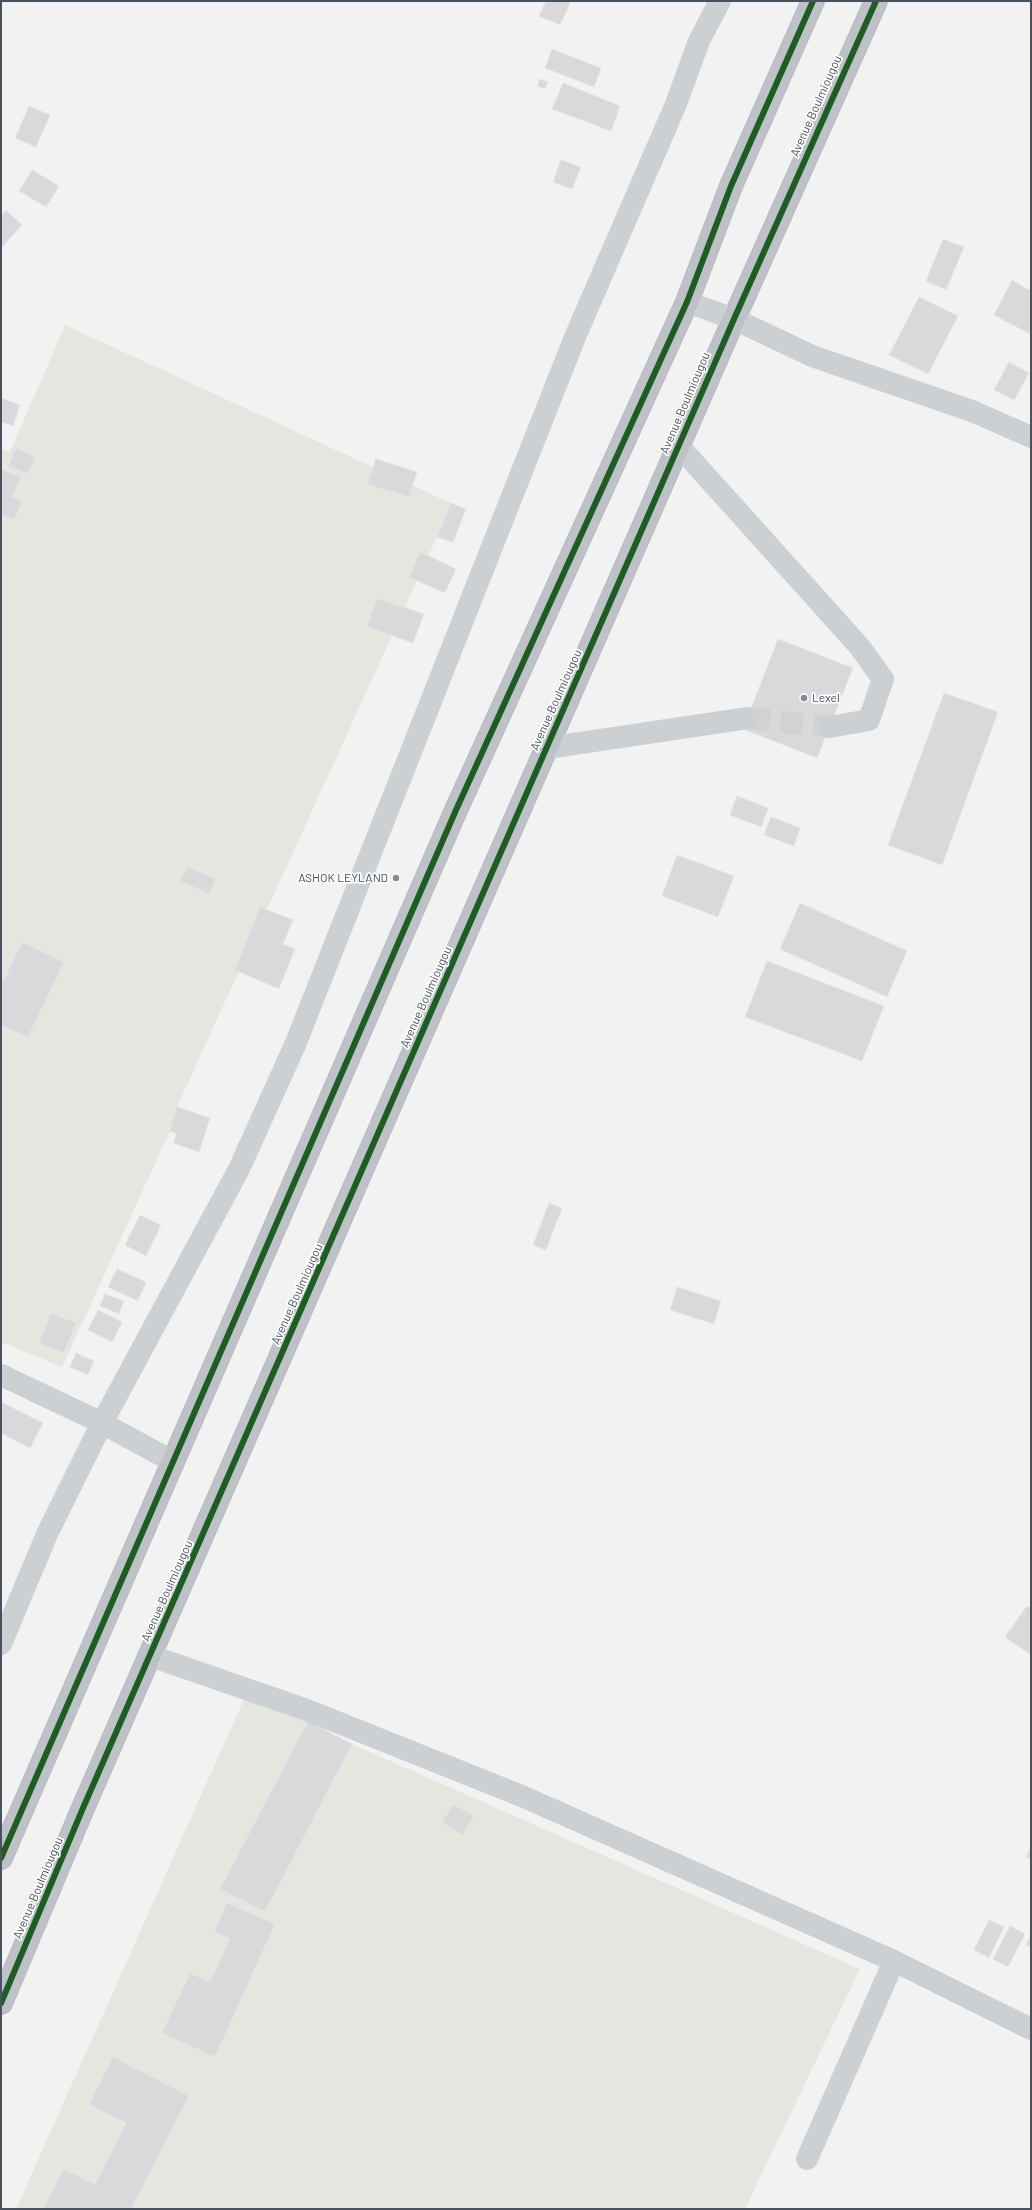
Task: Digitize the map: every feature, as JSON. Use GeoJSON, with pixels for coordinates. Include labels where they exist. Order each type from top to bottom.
{"type":"FeatureCollection","features":[{"type":"Feature","properties":{"kind":"highway"},"geometry":{"type":"LineString","coordinates":[[1,1858],[172,1461],[453,817],[687,302],[731,186],[813,1]]}},
{"type":"Feature","properties":{"kind":"highway","name":"Avenue Boulmiougou"},"geometry":{"type":"LineString","coordinates":[[1,2003],[83,1808],[151,1656],[734,318],[876,1]]}},
{"type":"Feature","properties":{"kind":"street"},"geometry":{"type":"LineString","coordinates":[[1,1644],[47,1534],[102,1423],[239,1169],[295,1045],[575,337],[676,104],[699,41],[720,1]]}},
{"type":"Feature","properties":{"kind":"street"},"geometry":{"type":"LineString","coordinates":[[687,302],[734,318],[812,356],[972,411],[1031,437]]}},
{"type":"Feature","properties":{"kind":"street"},"geometry":{"type":"LineString","coordinates":[[679,446],[859,646],[883,679],[869,720],[830,726]]}},
{"type":"Feature","properties":{"kind":"street"},"geometry":{"type":"LineString","coordinates":[[547,748],[748,718]]}},
{"type":"Feature","properties":{"kind":"street"},"geometry":{"type":"LineString","coordinates":[[1,1375],[102,1423],[172,1461]]}},
{"type":"Feature","properties":{"kind":"street"},"geometry":{"type":"LineString","coordinates":[[151,1656],[307,1710],[524,1797],[894,1961],[1031,2029]]}},
{"type":"Feature","properties":{"kind":"street"},"geometry":{"type":"LineString","coordinates":[[807,2159],[894,1961]]}},
{"type":"Feature","properties":{"kind":"shaded area"},"geometry":{"type":"Polygon","coordinates":[[[65,325],[451,503],[437,537],[177,1107],[170,1131],[62,1367],[1,1342],[1,448],[10,452],[65,325]]]}},
{"type":"Feature","properties":{"kind":"shaded area"},"geometry":{"type":"Polygon","coordinates":[[[245,1697],[308,1721],[352,1744],[860,1969],[745,2209],[16,2209],[245,1697]]]}},
{"type":"Feature","properties":{"kind":"building"},"geometry":{"type":"Polygon","coordinates":[[[546,1],[571,1],[560,25],[539,16],[546,1]]]}},
{"type":"Feature","properties":{"kind":"building"},"geometry":{"type":"Polygon","coordinates":[[[552,49],[601,68],[594,87],[545,68],[552,49]]]}},
{"type":"Feature","properties":{"kind":"building"},"geometry":{"type":"Polygon","coordinates":[[[540,79],[548,82],[545,89],[537,86],[540,79]]]}},
{"type":"Feature","properties":{"kind":"building"},"geometry":{"type":"Polygon","coordinates":[[[563,83],[620,106],[611,131],[552,109],[563,83]]]}},
{"type":"Feature","properties":{"kind":"building"},"geometry":{"type":"Polygon","coordinates":[[[29,106],[50,115],[36,147],[15,138],[29,106]]]}},
{"type":"Feature","properties":{"kind":"building"},"geometry":{"type":"Polygon","coordinates":[[[561,160],[581,167],[572,189],[553,182],[561,160]]]}},
{"type":"Feature","properties":{"kind":"building"},"geometry":{"type":"Polygon","coordinates":[[[32,170],[59,186],[46,207],[19,191],[32,170]]]}},
{"type":"Feature","properties":{"kind":"building"},"geometry":{"type":"Polygon","coordinates":[[[6,210],[22,225],[1,248],[1,216],[6,210]]]}},
{"type":"Feature","properties":{"kind":"building"},"geometry":{"type":"Polygon","coordinates":[[[943,239],[964,247],[946,290],[926,281],[943,239]]]}},
{"type":"Feature","properties":{"kind":"building"},"geometry":{"type":"Polygon","coordinates":[[[1012,280],[1031,291],[1030,334],[994,315],[1012,280]]]}},
{"type":"Feature","properties":{"kind":"building"},"geometry":{"type":"Polygon","coordinates":[[[919,297],[958,316],[928,374],[889,355],[919,297]]]}},
{"type":"Feature","properties":{"kind":"building"},"geometry":{"type":"Polygon","coordinates":[[[1009,362],[1029,373],[1014,400],[994,390],[1009,362]]]}},
{"type":"Feature","properties":{"kind":"building"},"geometry":{"type":"Polygon","coordinates":[[[1,398],[20,405],[13,426],[1,422],[1,398]]]}},
{"type":"Feature","properties":{"kind":"building"},"geometry":{"type":"Polygon","coordinates":[[[16,448],[35,457],[28,474],[8,466],[16,448]]]}},
{"type":"Feature","properties":{"kind":"building"},"geometry":{"type":"Polygon","coordinates":[[[376,459],[417,472],[409,497],[367,484],[376,459]]]}},
{"type":"Feature","properties":{"kind":"building"},"geometry":{"type":"Polygon","coordinates":[[[1,469],[21,477],[12,497],[22,502],[14,520],[1,515],[1,469]]]}},
{"type":"Feature","properties":{"kind":"building"},"geometry":{"type":"Polygon","coordinates":[[[451,503],[466,509],[453,542],[437,537],[451,503]]]}},
{"type":"Feature","properties":{"kind":"building"},"geometry":{"type":"Polygon","coordinates":[[[420,552],[456,569],[445,593],[409,577],[420,552]]]}},
{"type":"Feature","properties":{"kind":"building"},"geometry":{"type":"Polygon","coordinates":[[[377,598],[424,614],[413,643],[367,627],[377,598]]]}},
{"type":"Feature","properties":{"kind":"building"},"geometry":{"type":"Polygon","coordinates":[[[778,639],[853,668],[817,758],[743,729],[778,639]]]}},
{"type":"Feature","properties":{"kind":"building"},"geometry":{"type":"Polygon","coordinates":[[[944,693],[998,712],[942,865],[888,845],[944,693]]]}},
{"type":"Feature","properties":{"kind":"building"},"geometry":{"type":"Polygon","coordinates":[[[737,796],[768,808],[761,827],[730,815],[737,796]]]}},
{"type":"Feature","properties":{"kind":"building"},"geometry":{"type":"Polygon","coordinates":[[[771,817],[800,828],[794,846],[764,835],[771,817]]]}},
{"type":"Feature","properties":{"kind":"building"},"geometry":{"type":"Polygon","coordinates":[[[677,855],[734,876],[718,917],[662,896],[677,855]]]}},
{"type":"Feature","properties":{"kind":"building"},"geometry":{"type":"Polygon","coordinates":[[[187,867],[216,879],[209,894],[180,881],[187,867]]]}},
{"type":"Feature","properties":{"kind":"building"},"geometry":{"type":"Polygon","coordinates":[[[800,903],[907,951],[887,997],[780,949],[800,903]]]}},
{"type":"Feature","properties":{"kind":"building"},"geometry":{"type":"Polygon","coordinates":[[[260,907],[293,920],[283,944],[295,949],[279,989],[235,970],[260,907]]]}},
{"type":"Feature","properties":{"kind":"building"},"geometry":{"type":"Polygon","coordinates":[[[22,942],[64,962],[28,1037],[1,1025],[1,986],[22,942]]]}},
{"type":"Feature","properties":{"kind":"building"},"geometry":{"type":"Polygon","coordinates":[[[767,961],[884,1006],[862,1061],[745,1017],[767,961]]]}},
{"type":"Feature","properties":{"kind":"building"},"geometry":{"type":"Polygon","coordinates":[[[177,1107],[210,1118],[199,1152],[173,1143],[177,1134],[170,1131],[177,1107]]]}},
{"type":"Feature","properties":{"kind":"building"},"geometry":{"type":"Polygon","coordinates":[[[549,1203],[562,1208],[546,1250],[533,1245],[549,1203]]]}},
{"type":"Feature","properties":{"kind":"building"},"geometry":{"type":"Polygon","coordinates":[[[140,1215],[161,1225],[146,1256],[125,1245],[140,1215]]]}},
{"type":"Feature","properties":{"kind":"building"},"geometry":{"type":"Polygon","coordinates":[[[117,1269],[146,1282],[138,1301],[108,1287],[117,1269]]]}},
{"type":"Feature","properties":{"kind":"building"},"geometry":{"type":"Polygon","coordinates":[[[677,1287],[721,1301],[714,1324],[670,1310],[677,1287]]]}},
{"type":"Feature","properties":{"kind":"building"},"geometry":{"type":"Polygon","coordinates":[[[105,1294],[124,1301],[119,1314],[100,1306],[105,1294]]]}},
{"type":"Feature","properties":{"kind":"building"},"geometry":{"type":"Polygon","coordinates":[[[98,1310],[122,1322],[112,1342],[88,1330],[98,1310]]]}},
{"type":"Feature","properties":{"kind":"building"},"geometry":{"type":"Polygon","coordinates":[[[51,1313],[76,1323],[64,1353],[39,1343],[51,1313]]]}},
{"type":"Feature","properties":{"kind":"building"},"geometry":{"type":"Polygon","coordinates":[[[76,1353],[94,1361],[88,1375],[70,1367],[76,1353]]]}},
{"type":"Feature","properties":{"kind":"building"},"geometry":{"type":"Polygon","coordinates":[[[1,1402],[43,1423],[30,1448],[1,1433],[1,1402]]]}},
{"type":"Feature","properties":{"kind":"building"},"geometry":{"type":"Polygon","coordinates":[[[1027,1606],[1031,1609],[1031,1655],[1005,1637],[1027,1606]]]}},
{"type":"Feature","properties":{"kind":"building"},"geometry":{"type":"Polygon","coordinates":[[[308,1721],[352,1744],[265,1912],[220,1889],[308,1721]]]}},
{"type":"Feature","properties":{"kind":"building"},"geometry":{"type":"Polygon","coordinates":[[[453,1804],[474,1816],[463,1835],[442,1822],[453,1804]]]}},
{"type":"Feature","properties":{"kind":"building"},"geometry":{"type":"Polygon","coordinates":[[[1031,1846],[1031,1859],[1026,1857],[1031,1846]]]}},
{"type":"Feature","properties":{"kind":"building"},"geometry":{"type":"Polygon","coordinates":[[[227,1903],[275,1924],[215,2057],[162,2033],[190,1973],[210,1982],[230,1939],[214,1932],[227,1903]]]}},
{"type":"Feature","properties":{"kind":"building"},"geometry":{"type":"Polygon","coordinates":[[[989,1920],[1004,1927],[989,1958],[974,1950],[989,1920]]]}},
{"type":"Feature","properties":{"kind":"building"},"geometry":{"type":"Polygon","coordinates":[[[1010,1926],[1025,1934],[1008,1967],[993,1959],[1010,1926]]]}},
{"type":"Feature","properties":{"kind":"building"},"geometry":{"type":"Polygon","coordinates":[[[1031,1936],[1031,1947],[1026,1945],[1031,1936]]]}},
{"type":"Feature","properties":{"kind":"building"},"geometry":{"type":"Polygon","coordinates":[[[113,2057],[189,2096],[131,2209],[43,2209],[64,2169],[95,2184],[126,2123],[89,2104],[113,2057]]]}},
{"type":"Feature","properties":{"kind":"tunnel"},"geometry":{"type":"LineString","coordinates":[[748,718],[830,727]]}},
{"type":"Feature","properties":{"kind":"cycle path"},"geometry":{"type":"LineString","coordinates":[[1,1858],[456,810],[687,302],[731,186],[813,1]]}},
{"type":"Feature","properties":{"kind":"cycle path"},"geometry":{"type":"LineString","coordinates":[[1,2003],[83,1808],[734,319],[876,1]]}},
{"type":"Feature","properties":{"kind":"place","name":"Lexel"},"geometry":{"type":"Point","coordinates":[804,698]}},
{"type":"Feature","properties":{"kind":"place","name":"ASHOK LEYLAND"},"geometry":{"type":"Point","coordinates":[396,878]}}]}
